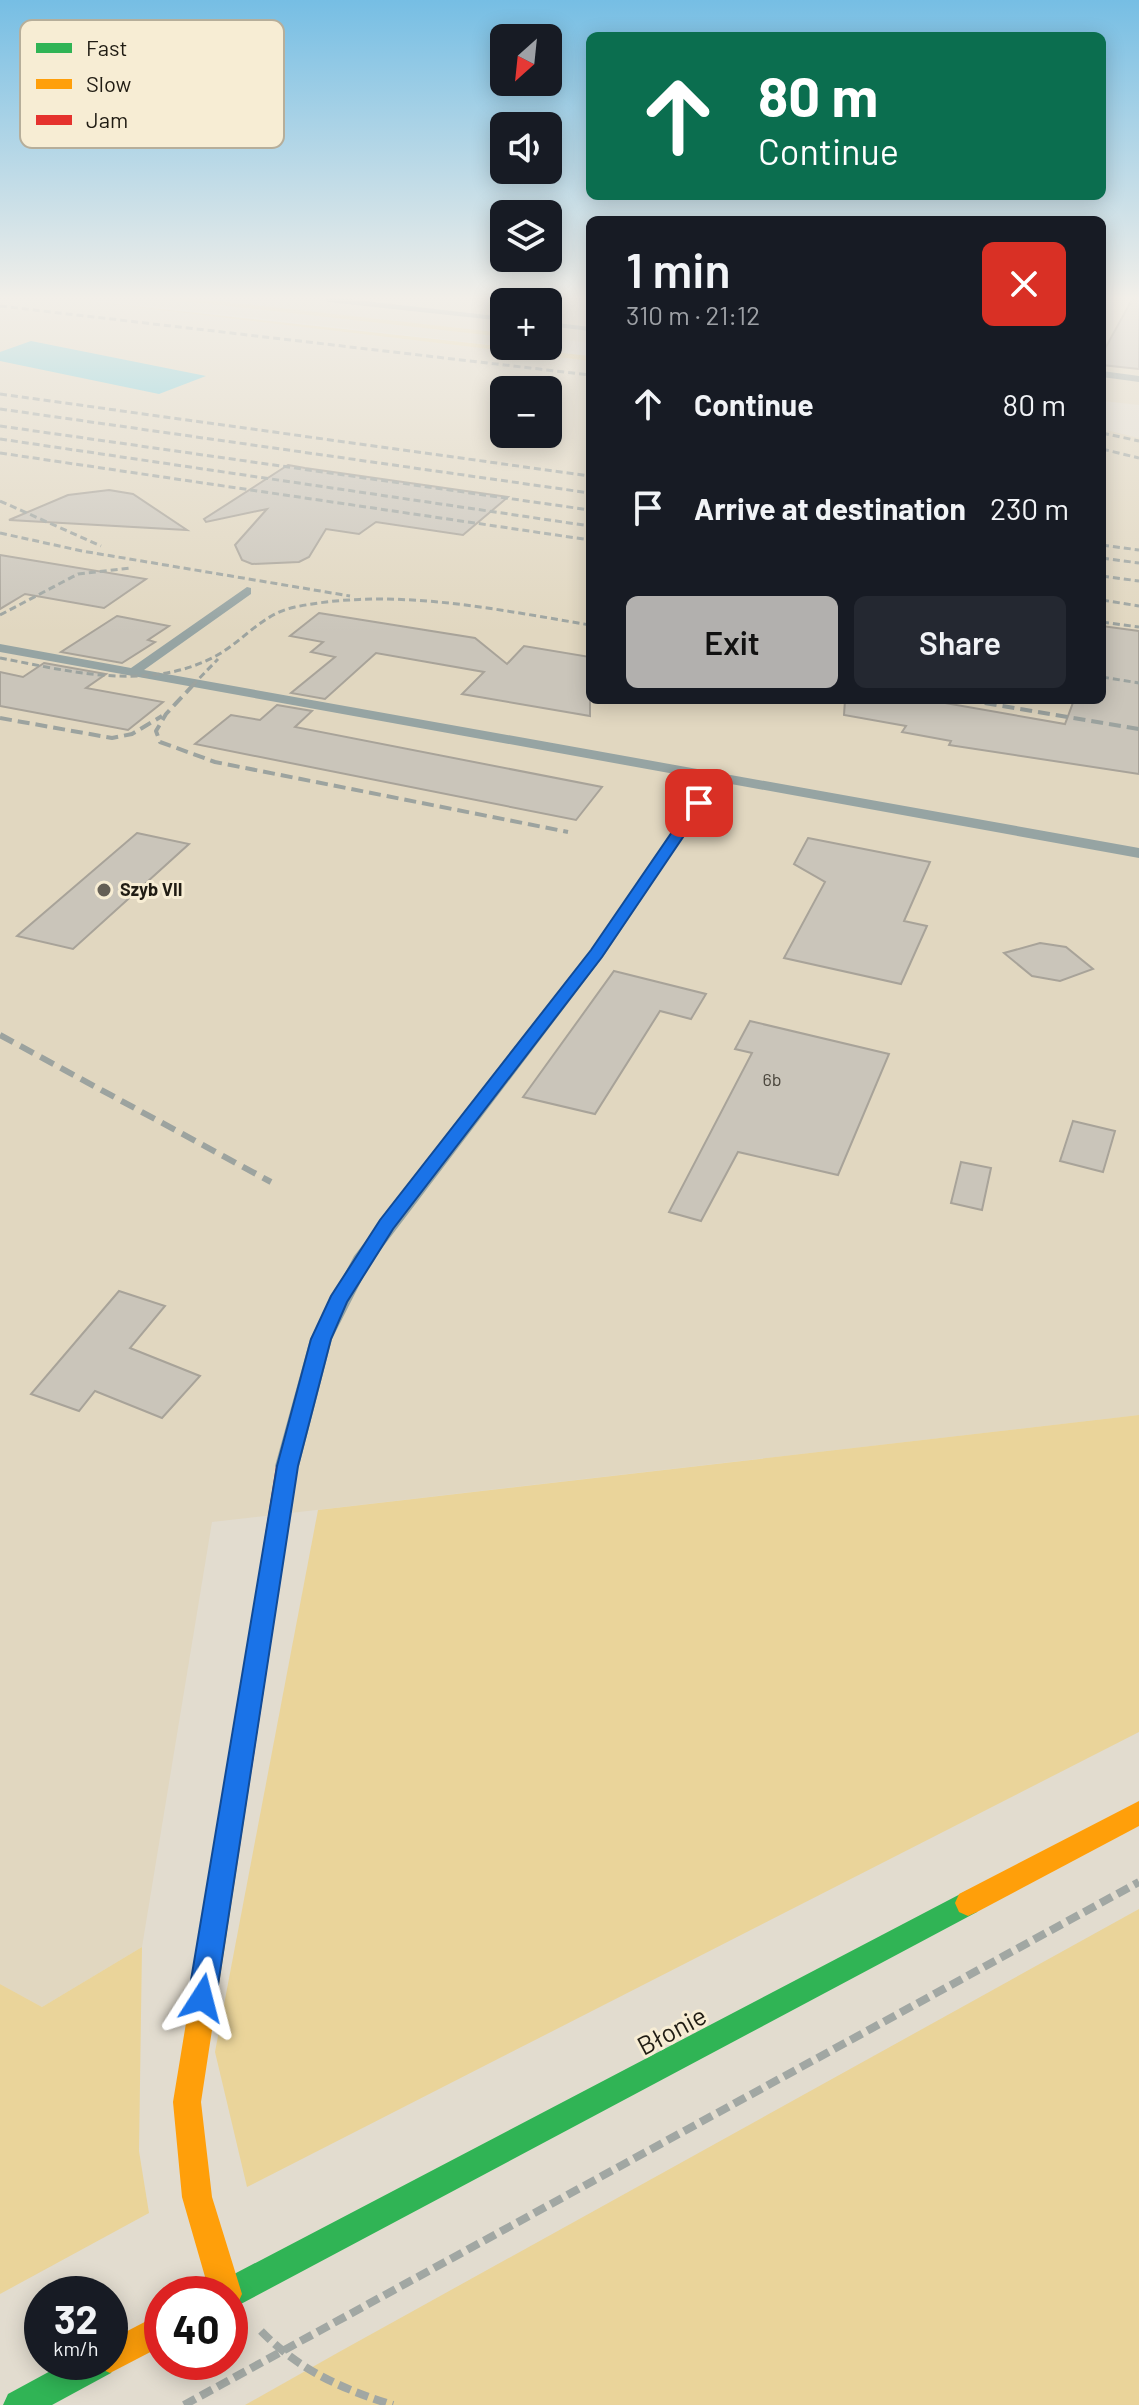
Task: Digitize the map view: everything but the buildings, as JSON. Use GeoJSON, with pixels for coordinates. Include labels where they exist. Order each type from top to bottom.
{"type":"FeatureCollection","features":[{"type":"Feature","properties":{"kind":"street","name":"Błonie"},"geometry":{"type":"LineString","coordinates":[[221,2276],[197,2197],[187,2102],[287,1466]]}},
{"type":"Feature","properties":{"kind":"street","name":"Błonie"},"geometry":{"type":"LineString","coordinates":[[248,2283],[1139,1813]]}},
{"type":"Feature","properties":{"kind":"street"},"geometry":{"type":"LineString","coordinates":[[19,2405],[66,2380]]}},
{"type":"Feature","properties":{"kind":"lane"},"geometry":{"type":"LineString","coordinates":[[133,672],[247,591]]}},
{"type":"Feature","properties":{"kind":"lane"},"geometry":{"type":"LineString","coordinates":[[0,648],[1139,853]]}},
{"type":"Feature","properties":{"kind":"lane"},"geometry":{"type":"LineString","coordinates":[[287,1466],[321,1339],[361,1261],[597,953],[716,778]]}},
{"type":"Feature","properties":{"kind":"path"},"geometry":{"type":"LineString","coordinates":[[184,2405],[1139,1882]]}},
{"type":"Feature","properties":{"kind":"path"},"geometry":{"type":"LineString","coordinates":[[250,2320],[280,2353],[334,2387],[393,2405]]}},
{"type":"Feature","properties":{"kind":"shaded area"},"geometry":{"type":"Polygon","coordinates":[[[0,408],[490,408],[490,448],[562,448],[562,408],[586,408],[586,704],[1106,704],[1106,430],[1139,438],[1139,1415],[212,1522],[142,1947],[42,2007],[0,1984],[0,408]]]}},
{"type":"Feature","properties":{"kind":"shaded area"},"geometry":{"type":"Polygon","coordinates":[[[1139,1415],[1139,1732],[247,2187],[215,2052],[318,1510],[1139,1415]]]}},
{"type":"Feature","properties":{"kind":"shaded area"},"geometry":{"type":"Polygon","coordinates":[[[1139,1909],[1139,2405],[245,2405],[339,2352],[1139,1909]]]}},
{"type":"Feature","properties":{"kind":"shaded area"},"geometry":{"type":"Polygon","coordinates":[[[142,1947],[139,2151],[149,2213],[33,2276],[24,2276],[24,2281],[0,2294],[0,1984],[42,2007],[142,1947]]]}},
{"type":"Feature","properties":{"kind":"railway"},"geometry":{"type":"LineString","coordinates":[[102,408],[586,475]]}},
{"type":"Feature","properties":{"kind":"railway"},"geometry":{"type":"LineString","coordinates":[[0,409],[586,492]]}},
{"type":"Feature","properties":{"kind":"railway"},"geometry":{"type":"LineString","coordinates":[[0,426],[586,509]]}},
{"type":"Feature","properties":{"kind":"railway"},"geometry":{"type":"LineString","coordinates":[[1106,434],[1139,441]]}},
{"type":"Feature","properties":{"kind":"railway"},"geometry":{"type":"LineString","coordinates":[[0,439],[586,525]]}},
{"type":"Feature","properties":{"kind":"railway"},"geometry":{"type":"LineString","coordinates":[[1106,450],[1139,458]]}},
{"type":"Feature","properties":{"kind":"railway"},"geometry":{"type":"LineString","coordinates":[[0,453],[586,539]]}},
{"type":"Feature","properties":{"kind":"railway"},"geometry":{"type":"LineString","coordinates":[[0,501],[101,546]]}},
{"type":"Feature","properties":{"kind":"railway"},"geometry":{"type":"LineString","coordinates":[[0,533],[82,551],[350,596]]}},
{"type":"Feature","properties":{"kind":"railway"},"geometry":{"type":"LineString","coordinates":[[1106,546],[1139,550]]}},
{"type":"Feature","properties":{"kind":"railway"},"geometry":{"type":"LineString","coordinates":[[1106,559],[1139,563]]}},
{"type":"Feature","properties":{"kind":"railway"},"geometry":{"type":"LineString","coordinates":[[0,615],[78,574],[131,568]]}},
{"type":"Feature","properties":{"kind":"railway"},"geometry":{"type":"LineString","coordinates":[[1106,577],[1139,581]]}},
{"type":"Feature","properties":{"kind":"railway"},"geometry":{"type":"LineString","coordinates":[[0,658],[108,676],[162,674],[214,657],[262,622],[283,611],[332,601],[443,602],[586,624]]}},
{"type":"Feature","properties":{"kind":"railway"},"geometry":{"type":"LineString","coordinates":[[1106,601],[1139,606]]}},
{"type":"Feature","properties":{"kind":"railway"},"geometry":{"type":"LineString","coordinates":[[1106,623],[1139,627]]}},
{"type":"Feature","properties":{"kind":"railway"},"geometry":{"type":"LineString","coordinates":[[192,686],[218,659]]}},
{"type":"Feature","properties":{"kind":"railway"},"geometry":{"type":"LineString","coordinates":[[1106,678],[1139,683]]}},
{"type":"Feature","properties":{"kind":"railway"},"geometry":{"type":"LineString","coordinates":[[194,684],[166,714],[156,731],[160,742],[215,762],[568,832]]}},
{"type":"Feature","properties":{"kind":"railway"},"geometry":{"type":"LineString","coordinates":[[991,704],[1139,729]]}},
{"type":"Feature","properties":{"kind":"railway"},"geometry":{"type":"LineString","coordinates":[[0,718],[112,738],[132,734],[162,716]]}},
{"type":"Feature","properties":{"kind":"railway"},"geometry":{"type":"LineString","coordinates":[[0,1035],[271,1182]]}},
{"type":"Feature","properties":{"kind":"traffic: fast"},"geometry":{"type":"LineString","coordinates":[[248,2283],[968,1903]]}},
{"type":"Feature","properties":{"kind":"traffic: fast"},"geometry":{"type":"LineString","coordinates":[[19,2405],[66,2380]]}},
{"type":"Feature","properties":{"kind":"traffic: slow"},"geometry":{"type":"LineString","coordinates":[[221,2276],[197,2197],[187,2102],[240,1768]]}},
{"type":"Feature","properties":{"kind":"traffic: slow"},"geometry":{"type":"LineString","coordinates":[[968,1903],[1139,1813]]}},
{"type":"Feature","properties":{"kind":"traffic: slow"},"geometry":{"type":"LineString","coordinates":[[128,2347],[144,2339]]}},
{"type":"Feature","properties":{"kind":"traffic: jam"},"geometry":{"type":"LineString","coordinates":[[240,1768],[287,1466]]}},
{"type":"Feature","properties":{"kind":"place","name":"Szyb VII"},"geometry":{"type":"Point","coordinates":[104,890]}},
{"type":"Feature","properties":{"kind":"route"},"geometry":{"type":"LineString","coordinates":[[202,1998],[287,1466],[308,1377],[321,1339],[338,1301],[386,1224],[597,953],[699,803]]}}]}
